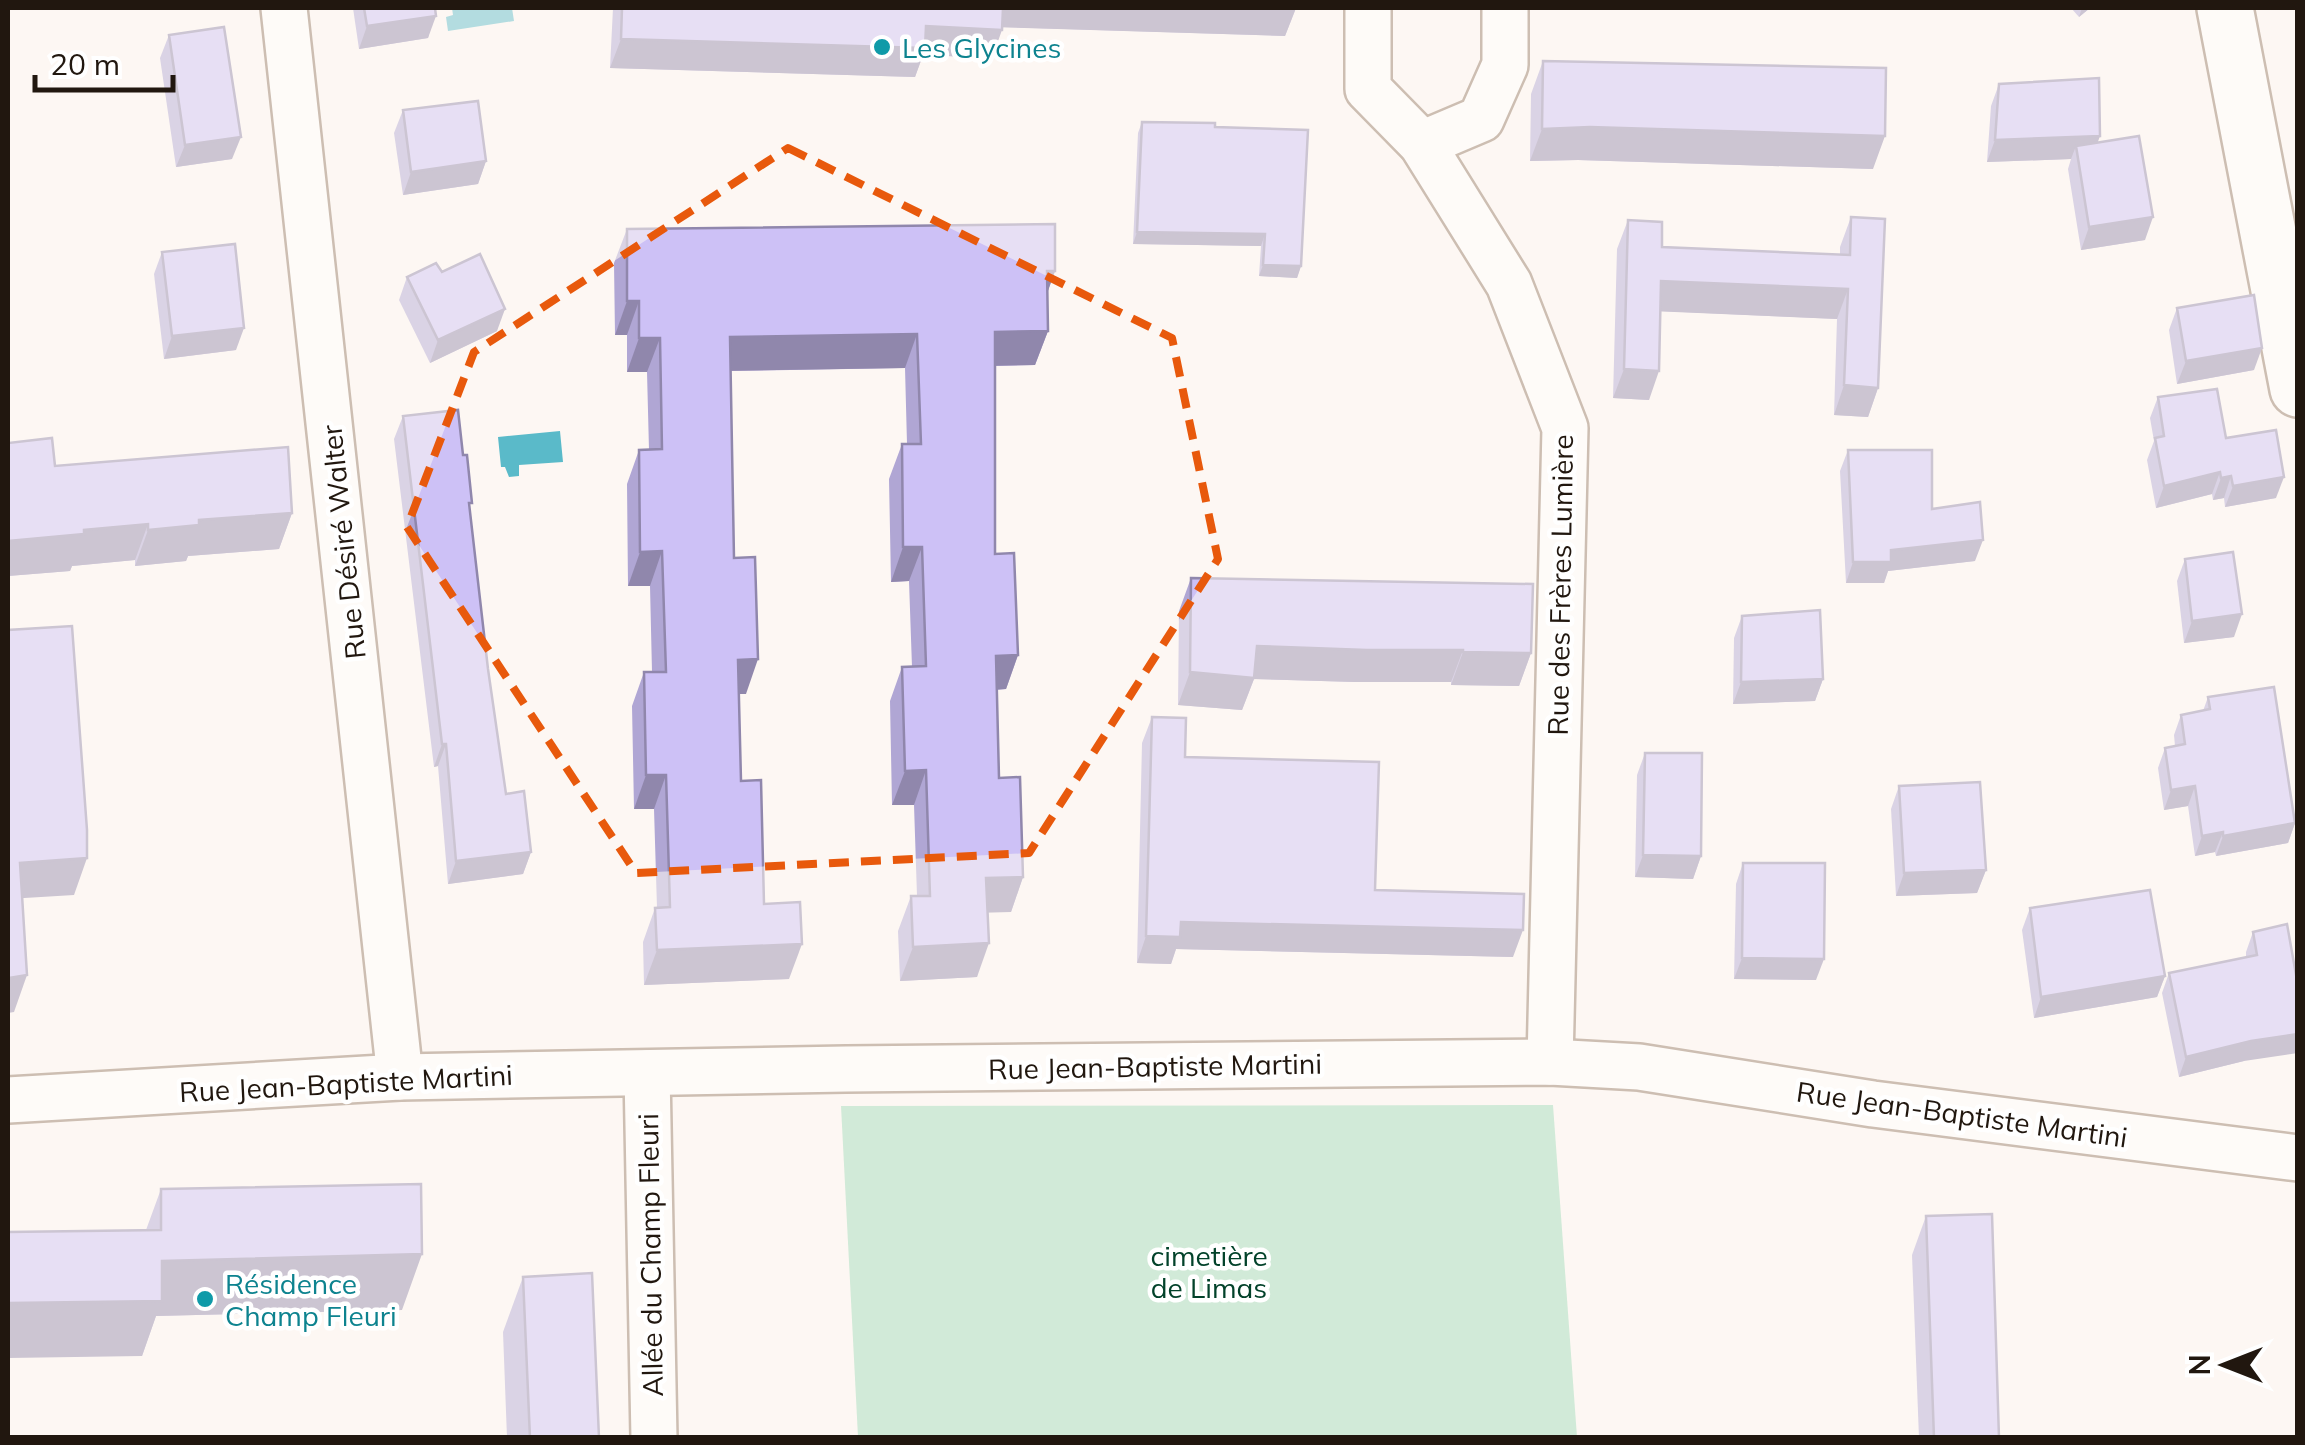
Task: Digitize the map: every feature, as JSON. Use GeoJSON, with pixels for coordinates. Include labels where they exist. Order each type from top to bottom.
{"type":"FeatureCollection","features":[{"type":"Feature","properties":{"kind":"main road"},"geometry":{"type":"LineString","coordinates":[[2225,8],[2298,389]]}},
{"type":"Feature","properties":{"kind":"street","name":"Rue Désiré Walter"},"geometry":{"type":"LineString","coordinates":[[284,8],[400,1078]]}},
{"type":"Feature","properties":{"kind":"street","name":"Rue des Frères Lumière"},"geometry":{"type":"LineString","coordinates":[[1368,8],[1368,90],[1422,144],[1510,284],[1565,428],[1550,1062]]}},
{"type":"Feature","properties":{"kind":"street"},"geometry":{"type":"LineString","coordinates":[[1422,144],[1480,119],[1505,65],[1505,8]]}},
{"type":"Feature","properties":{"kind":"street","name":"Rue Jean-Baptiste Martini"},"geometry":{"type":"LineString","coordinates":[[8,1100],[400,1078],[1550,1062],[1639,1068],[1873,1104],[2298,1158]]}},
{"type":"Feature","properties":{"kind":"street","name":"Allée du Champ Fleuri"},"geometry":{"type":"LineString","coordinates":[[647,1073],[654,1438]]}},
{"type":"Feature","properties":{"kind":"highlighted area"},"geometry":{"type":"Polygon","coordinates":[[[788,148],[1172,338],[1218,559],[1029,853],[636,873],[407,527],[474,352],[788,148]]]}},
{"type":"Feature","properties":{"kind":"green space","name":"cimetière de Limas"},"geometry":{"type":"Polygon","coordinates":[[[1553,1105],[1577,1437],[858,1437],[841,1106],[1553,1105]]]}},
{"type":"Feature","properties":{"kind":"water"},"geometry":{"type":"Polygon","coordinates":[[[452,8],[512,8],[514,21],[448,31],[446,17],[453,15],[452,8]]]}},
{"type":"Feature","properties":{"kind":"water"},"geometry":{"type":"Polygon","coordinates":[[[560,431],[563,462],[519,465],[519,476],[509,477],[505,467],[501,467],[498,437],[560,431]]]}},
{"type":"Feature","properties":{"kind":"building"},"geometry":{"type":"Polygon","coordinates":[[[364,8],[435,8],[436,16],[367,26],[364,8]]]}},
{"type":"Feature","properties":{"kind":"building"},"geometry":{"type":"Polygon","coordinates":[[[622,8],[1003,8],[1002,30],[926,26],[925,48],[621,39],[622,8]]]}},
{"type":"Feature","properties":{"kind":"building"},"geometry":{"type":"Polygon","coordinates":[[[224,27],[241,137],[185,145],[169,35],[224,27]]]}},
{"type":"Feature","properties":{"kind":"building"},"geometry":{"type":"Polygon","coordinates":[[[1543,61],[1886,68],[1885,136],[1542,129],[1543,61]]]}},
{"type":"Feature","properties":{"kind":"building"},"geometry":{"type":"Polygon","coordinates":[[[2099,78],[2100,136],[1995,140],[1999,84],[2099,78]]]}},
{"type":"Feature","properties":{"kind":"building"},"geometry":{"type":"Polygon","coordinates":[[[478,101],[486,161],[411,172],[403,110],[478,101]]]}},
{"type":"Feature","properties":{"kind":"building"},"geometry":{"type":"Polygon","coordinates":[[[1142,122],[1308,130],[1301,266],[1263,265],[1265,234],[1137,232],[1142,122]]]}},
{"type":"Feature","properties":{"kind":"building"},"geometry":{"type":"Polygon","coordinates":[[[2139,136],[2153,217],[2089,227],[2076,146],[2139,136]]]}},
{"type":"Feature","properties":{"kind":"building"},"geometry":{"type":"Polygon","coordinates":[[[1851,217],[1885,219],[1878,388],[1844,385],[1848,289],[1661,281],[1659,371],[1624,369],[1628,220],[1662,222],[1662,247],[1850,255],[1851,217]]]}},
{"type":"Feature","properties":{"kind":"building"},"geometry":{"type":"Polygon","coordinates":[[[1055,224],[1055,271],[1047,271],[1048,331],[995,332],[995,554],[1014,553],[1018,655],[996,656],[999,778],[1020,777],[1023,877],[986,878],[989,943],[913,947],[911,896],[930,896],[926,770],[905,771],[902,667],[926,666],[922,547],[903,547],[902,444],[921,444],[917,334],[730,337],[734,558],[755,557],[758,659],[738,660],[741,781],[761,780],[764,904],[800,902],[802,944],[657,950],[655,908],[670,907],[666,775],[646,775],[644,672],[666,672],[662,551],[640,552],[639,450],[662,449],[660,338],[639,338],[639,301],[627,301],[627,229],[1055,224]]]}},
{"type":"Feature","properties":{"kind":"building"},"geometry":{"type":"Polygon","coordinates":[[[235,244],[244,328],[172,336],[162,252],[235,244]]]}},
{"type":"Feature","properties":{"kind":"building"},"geometry":{"type":"Polygon","coordinates":[[[480,254],[505,309],[438,340],[407,277],[436,263],[442,272],[480,254]]]}},
{"type":"Feature","properties":{"kind":"building"},"geometry":{"type":"Polygon","coordinates":[[[2254,295],[2262,348],[2186,361],[2177,308],[2254,295]]]}},
{"type":"Feature","properties":{"kind":"building"},"geometry":{"type":"Polygon","coordinates":[[[2217,389],[2226,438],[2276,430],[2284,477],[2233,486],[2231,476],[2221,478],[2220,472],[2164,486],[2155,438],[2164,436],[2158,397],[2217,389]]]}},
{"type":"Feature","properties":{"kind":"building"},"geometry":{"type":"Polygon","coordinates":[[[458,410],[463,455],[467,455],[488,669],[506,794],[524,791],[531,852],[456,861],[446,744],[442,744],[403,416],[458,410]]]}},
{"type":"Feature","properties":{"kind":"building"},"geometry":{"type":"Polygon","coordinates":[[[52,438],[55,466],[288,447],[292,513],[199,520],[199,525],[148,530],[148,524],[84,530],[84,534],[8,541],[8,443],[52,438]]]}},
{"type":"Feature","properties":{"kind":"building"},"geometry":{"type":"Polygon","coordinates":[[[1848,450],[1932,450],[1932,509],[1980,502],[1983,540],[1891,550],[1891,562],[1853,562],[1848,450]]]}},
{"type":"Feature","properties":{"kind":"building"},"geometry":{"type":"Polygon","coordinates":[[[2233,552],[2242,614],[2192,621],[2185,559],[2233,552]]]}},
{"type":"Feature","properties":{"kind":"building"},"geometry":{"type":"Polygon","coordinates":[[[1191,578],[1533,584],[1531,653],[1257,646],[1254,678],[1190,672],[1191,578]]]}},
{"type":"Feature","properties":{"kind":"building"},"geometry":{"type":"Polygon","coordinates":[[[1820,610],[1823,679],[1741,682],[1742,616],[1820,610]]]}},
{"type":"Feature","properties":{"kind":"building"},"geometry":{"type":"Polygon","coordinates":[[[72,626],[87,858],[20,863],[27,975],[9,978],[8,630],[72,626]]]}},
{"type":"Feature","properties":{"kind":"building"},"geometry":{"type":"Polygon","coordinates":[[[2274,687],[2295,823],[2202,836],[2195,786],[2171,790],[2165,748],[2185,744],[2181,715],[2210,709],[2208,697],[2274,687]]]}},
{"type":"Feature","properties":{"kind":"building"},"geometry":{"type":"Polygon","coordinates":[[[1152,717],[1186,718],[1185,757],[1379,762],[1375,890],[1524,894],[1523,930],[1181,922],[1180,937],[1146,936],[1152,717]]]}},
{"type":"Feature","properties":{"kind":"building"},"geometry":{"type":"Polygon","coordinates":[[[1645,753],[1702,753],[1701,856],[1643,855],[1645,753]]]}},
{"type":"Feature","properties":{"kind":"building"},"geometry":{"type":"Polygon","coordinates":[[[1980,782],[1986,870],[1904,873],[1899,786],[1980,782]]]}},
{"type":"Feature","properties":{"kind":"building"},"geometry":{"type":"Polygon","coordinates":[[[1743,863],[1825,863],[1824,959],[1742,958],[1743,863]]]}},
{"type":"Feature","properties":{"kind":"building"},"geometry":{"type":"Polygon","coordinates":[[[2150,890],[2165,976],[2041,997],[2030,908],[2150,890]]]}},
{"type":"Feature","properties":{"kind":"building"},"geometry":{"type":"Polygon","coordinates":[[[2287,924],[2298,986],[2298,1034],[2186,1057],[2169,973],[2257,955],[2253,932],[2287,924]]]}},
{"type":"Feature","properties":{"kind":"building"},"geometry":{"type":"Polygon","coordinates":[[[421,1184],[422,1254],[162,1261],[162,1301],[8,1303],[8,1232],[161,1230],[161,1189],[421,1184]]]}},
{"type":"Feature","properties":{"kind":"building"},"geometry":{"type":"Polygon","coordinates":[[[1992,1214],[1999,1438],[1934,1438],[1926,1216],[1992,1214]]]}},
{"type":"Feature","properties":{"kind":"building"},"geometry":{"type":"Polygon","coordinates":[[[592,1273],[599,1438],[530,1438],[523,1277],[592,1273]]]}},
{"type":"Feature","properties":{"kind":"place","name":"Les Glycines"},"geometry":{"type":"Point","coordinates":[882,47]}},
{"type":"Feature","properties":{"kind":"place","name":"Résidence Champ Fleuri"},"geometry":{"type":"Point","coordinates":[205,1299]}}]}
